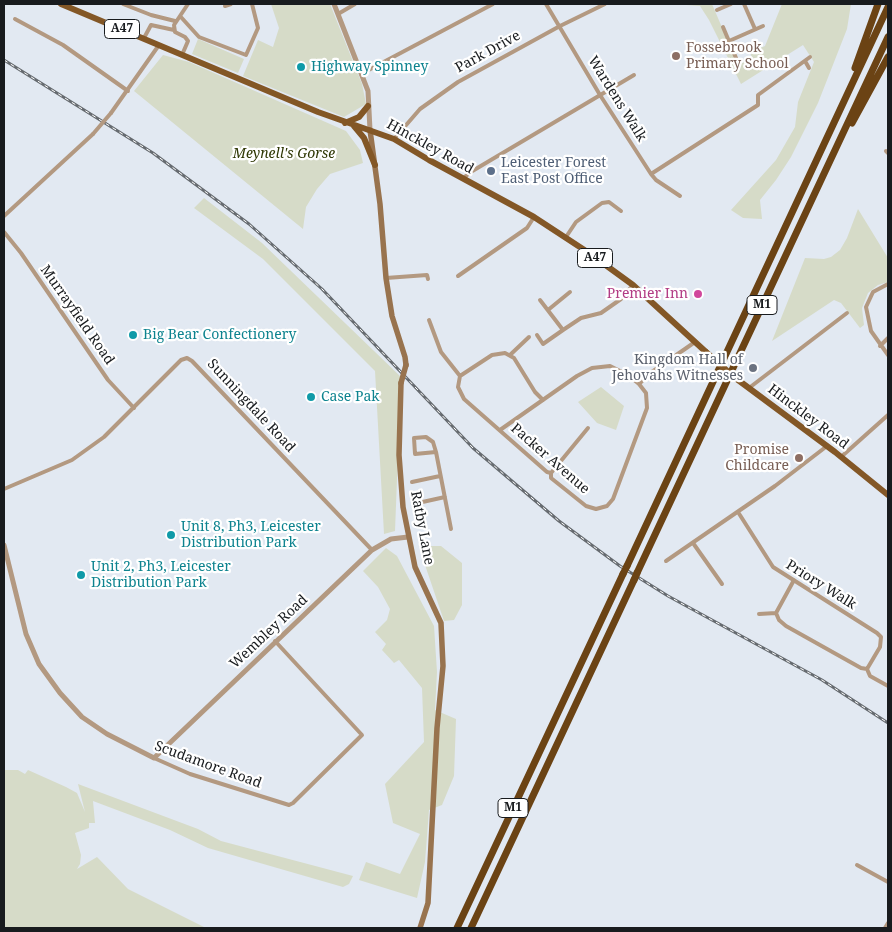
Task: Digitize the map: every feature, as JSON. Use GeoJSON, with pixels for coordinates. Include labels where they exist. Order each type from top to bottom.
{"type":"FeatureCollection","features":[{"type":"Feature","properties":{"kind":"highway"},"geometry":{"type":"LineString","coordinates":[[843,102],[878,4]]}},
{"type":"Feature","properties":{"kind":"highway","name":"M1"},"geometry":{"type":"LineString","coordinates":[[456,928],[888,7]]}},
{"type":"Feature","properties":{"kind":"highway","name":"M1"},"geometry":{"type":"LineString","coordinates":[[471,928],[888,37]]}},
{"type":"Feature","properties":{"kind":"highway"},"geometry":{"type":"LineString","coordinates":[[831,159],[888,57]]}},
{"type":"Feature","properties":{"kind":"main road","name":"Hinckley Road"},"geometry":{"type":"LineString","coordinates":[[61,4],[345,123],[394,139],[534,217],[633,285],[746,387],[827,446],[888,495]]}},
{"type":"Feature","properties":{"kind":"main road"},"geometry":{"type":"LineString","coordinates":[[345,123],[359,117],[368,106]]}},
{"type":"Feature","properties":{"kind":"main road"},"geometry":{"type":"LineString","coordinates":[[353,125],[364,138],[375,165]]}},
{"type":"Feature","properties":{"kind":"main road","name":"Ratby Lane"},"geometry":{"type":"LineString","coordinates":[[370,130],[386,278],[392,316],[406,365],[401,383],[399,455],[403,507],[415,567],[441,623],[443,666],[437,728],[428,903],[420,928]]}},
{"type":"Feature","properties":{"kind":"street"},"geometry":{"type":"LineString","coordinates":[[122,4],[151,15],[175,21]]}},
{"type":"Feature","properties":{"kind":"street"},"geometry":{"type":"LineString","coordinates":[[174,30],[175,21],[188,4]]}},
{"type":"Feature","properties":{"kind":"street"},"geometry":{"type":"LineString","coordinates":[[225,6],[231,4]]}},
{"type":"Feature","properties":{"kind":"street"},"geometry":{"type":"LineString","coordinates":[[180,16],[199,36],[246,55],[258,28],[252,4]]}},
{"type":"Feature","properties":{"kind":"street"},"geometry":{"type":"LineString","coordinates":[[334,4],[368,91],[370,130]]}},
{"type":"Feature","properties":{"kind":"street"},"geometry":{"type":"LineString","coordinates":[[338,14],[355,4]]}},
{"type":"Feature","properties":{"kind":"street"},"geometry":{"type":"LineString","coordinates":[[361,74],[493,4]]}},
{"type":"Feature","properties":{"kind":"street","name":"Wardens Walk"},"geometry":{"type":"LineString","coordinates":[[546,4],[600,95],[651,174],[656,180],[680,196]]}},
{"type":"Feature","properties":{"kind":"street","name":"Park Drive"},"geometry":{"type":"LineString","coordinates":[[394,139],[414,115],[445,90],[560,26],[605,4]]}},
{"type":"Feature","properties":{"kind":"street"},"geometry":{"type":"LineString","coordinates":[[717,10],[721,6],[731,4]]}},
{"type":"Feature","properties":{"kind":"street"},"geometry":{"type":"LineString","coordinates":[[744,4],[756,29]]}},
{"type":"Feature","properties":{"kind":"street"},"geometry":{"type":"LineString","coordinates":[[15,19],[63,45],[128,91]]}},
{"type":"Feature","properties":{"kind":"street"},"geometry":{"type":"LineString","coordinates":[[144,38],[149,27],[153,24],[174,30],[188,41],[182,55]]}},
{"type":"Feature","properties":{"kind":"street"},"geometry":{"type":"LineString","coordinates":[[729,41],[763,26]]}},
{"type":"Feature","properties":{"kind":"street"},"geometry":{"type":"LineString","coordinates":[[723,27],[736,58]]}},
{"type":"Feature","properties":{"kind":"street"},"geometry":{"type":"LineString","coordinates":[[4,216],[93,134],[128,91],[159,45]]}},
{"type":"Feature","properties":{"kind":"street"},"geometry":{"type":"LineString","coordinates":[[651,174],[758,105],[758,95],[810,57]]}},
{"type":"Feature","properties":{"kind":"street"},"geometry":{"type":"LineString","coordinates":[[805,60],[809,68]]}},
{"type":"Feature","properties":{"kind":"street"},"geometry":{"type":"LineString","coordinates":[[463,179],[634,75]]}},
{"type":"Feature","properties":{"kind":"street"},"geometry":{"type":"LineString","coordinates":[[566,238],[576,222],[602,203],[610,202],[621,211]]}},
{"type":"Feature","properties":{"kind":"street"},"geometry":{"type":"LineString","coordinates":[[458,276],[527,228],[534,217]]}},
{"type":"Feature","properties":{"kind":"street","name":"Murrayfield Road"},"geometry":{"type":"LineString","coordinates":[[4,232],[108,380],[134,408]]}},
{"type":"Feature","properties":{"kind":"street"},"geometry":{"type":"LineString","coordinates":[[386,278],[427,275],[428,279]]}},
{"type":"Feature","properties":{"kind":"street"},"geometry":{"type":"LineString","coordinates":[[888,284],[873,292],[866,307],[871,331],[888,355]]}},
{"type":"Feature","properties":{"kind":"street"},"geometry":{"type":"LineString","coordinates":[[537,335],[543,344],[581,318],[594,315],[621,300],[633,285]]}},
{"type":"Feature","properties":{"kind":"street"},"geometry":{"type":"LineString","coordinates":[[548,310],[570,292]]}},
{"type":"Feature","properties":{"kind":"street"},"geometry":{"type":"LineString","coordinates":[[540,300],[563,330]]}},
{"type":"Feature","properties":{"kind":"street"},"geometry":{"type":"LineString","coordinates":[[746,387],[847,313]]}},
{"type":"Feature","properties":{"kind":"street","name":"Packer Avenue"},"geometry":{"type":"LineString","coordinates":[[429,320],[441,352],[460,376],[458,387],[460,394],[546,472],[551,473],[551,478],[586,506],[601,509],[613,499],[647,408],[646,393],[639,384]]}},
{"type":"Feature","properties":{"kind":"street"},"geometry":{"type":"LineString","coordinates":[[510,355],[529,337]]}},
{"type":"Feature","properties":{"kind":"street"},"geometry":{"type":"LineString","coordinates":[[880,346],[888,338]]}},
{"type":"Feature","properties":{"kind":"street"},"geometry":{"type":"LineString","coordinates":[[500,430],[577,376],[602,365],[618,370],[639,384],[649,374],[695,342]]}},
{"type":"Feature","properties":{"kind":"street"},"geometry":{"type":"LineString","coordinates":[[460,376],[492,355],[500,353],[510,355],[535,392],[543,400]]}},
{"type":"Feature","properties":{"kind":"street","name":"Sunningdale Road"},"geometry":{"type":"LineString","coordinates":[[4,490],[72,460],[104,436],[181,360],[190,359],[372,550]]}},
{"type":"Feature","properties":{"kind":"street"},"geometry":{"type":"LineString","coordinates":[[841,457],[888,414]]}},
{"type":"Feature","properties":{"kind":"street"},"geometry":{"type":"LineString","coordinates":[[551,473],[588,428]]}},
{"type":"Feature","properties":{"kind":"street"},"geometry":{"type":"LineString","coordinates":[[436,452],[415,454],[414,438],[426,437],[433,442],[436,452],[451,529]]}},
{"type":"Feature","properties":{"kind":"street"},"geometry":{"type":"LineString","coordinates":[[666,561],[738,512],[827,446]]}},
{"type":"Feature","properties":{"kind":"street"},"geometry":{"type":"LineString","coordinates":[[412,482],[440,476]]}},
{"type":"Feature","properties":{"kind":"street"},"geometry":{"type":"LineString","coordinates":[[418,502],[445,498]]}},
{"type":"Feature","properties":{"kind":"street","name":"Priory Walk"},"geometry":{"type":"LineString","coordinates":[[738,512],[773,568],[881,638],[880,647],[867,669]]}},
{"type":"Feature","properties":{"kind":"street","name":"Wembley Road"},"geometry":{"type":"LineString","coordinates":[[154,758],[372,550],[391,539],[408,537]]}},
{"type":"Feature","properties":{"kind":"street"},"geometry":{"type":"LineString","coordinates":[[693,543],[722,584]]}},
{"type":"Feature","properties":{"kind":"street","name":"Scudamore Road"},"geometry":{"type":"LineString","coordinates":[[4,545],[26,634],[39,664],[60,693],[92,724],[128,746],[190,774],[289,805],[362,735],[275,641]]}},
{"type":"Feature","properties":{"kind":"street"},"geometry":{"type":"LineString","coordinates":[[776,613],[794,580]]}},
{"type":"Feature","properties":{"kind":"street"},"geometry":{"type":"LineString","coordinates":[[758,614],[776,613]]}},
{"type":"Feature","properties":{"kind":"street"},"geometry":{"type":"LineString","coordinates":[[776,613],[786,626],[861,668],[867,669],[870,676],[888,686]]}},
{"type":"Feature","properties":{"kind":"street"},"geometry":{"type":"LineString","coordinates":[[857,864],[888,882]]}},
{"type":"Feature","properties":{"kind":"street"},"geometry":{"type":"LineString","coordinates":[[885,928],[888,923]]}},
{"type":"Feature","properties":{"kind":"green space","name":"Highway Spinney"},"geometry":{"type":"Polygon","coordinates":[[[271,4],[330,4],[362,84],[366,104],[344,117],[243,76],[258,40],[273,47],[279,28],[271,4]]]}},
{"type":"Feature","properties":{"kind":"green space"},"geometry":{"type":"Polygon","coordinates":[[[673,4],[712,4],[738,65],[752,58],[750,52],[765,46],[782,4],[851,4],[847,29],[818,103],[791,157],[760,200],[762,219],[743,218],[731,210],[776,160],[795,127],[798,102],[814,62],[803,45],[741,84],[700,6],[673,4]]]}},
{"type":"Feature","properties":{"kind":"green space"},"geometry":{"type":"Polygon","coordinates":[[[198,39],[244,59],[238,73],[192,54],[198,39]]]}},
{"type":"Feature","properties":{"kind":"green space","name":"Meynell's Gorse"},"geometry":{"type":"Polygon","coordinates":[[[163,55],[189,62],[346,131],[360,150],[363,163],[330,174],[317,189],[306,207],[303,229],[134,91],[163,55]]]}},
{"type":"Feature","properties":{"kind":"green space"},"geometry":{"type":"Polygon","coordinates":[[[204,198],[262,243],[401,377],[395,531],[384,534],[375,371],[263,259],[194,208],[204,198]]]}},
{"type":"Feature","properties":{"kind":"green space"},"geometry":{"type":"Polygon","coordinates":[[[858,209],[888,258],[888,282],[878,285],[868,293],[862,308],[864,325],[860,328],[841,303],[834,300],[772,341],[805,258],[824,259],[831,257],[840,250],[847,238],[858,209]]]}},
{"type":"Feature","properties":{"kind":"green space"},"geometry":{"type":"Polygon","coordinates":[[[601,387],[624,406],[616,430],[597,423],[578,402],[601,387]]]}},
{"type":"Feature","properties":{"kind":"green space"},"geometry":{"type":"Polygon","coordinates":[[[429,546],[441,546],[462,563],[462,605],[454,620],[444,621],[423,559],[429,546]]]}},
{"type":"Feature","properties":{"kind":"green space"},"geometry":{"type":"Polygon","coordinates":[[[386,548],[397,556],[434,626],[437,672],[435,710],[456,719],[454,776],[442,805],[429,810],[425,862],[417,898],[359,880],[366,862],[400,874],[420,834],[393,823],[385,784],[424,742],[422,688],[399,660],[394,663],[382,650],[386,644],[375,632],[387,620],[390,609],[378,587],[363,571],[386,548]]]}},
{"type":"Feature","properties":{"kind":"green space"},"geometry":{"type":"Polygon","coordinates":[[[4,770],[18,770],[25,774],[28,770],[66,787],[77,793],[85,812],[78,784],[198,829],[221,841],[353,876],[349,884],[343,887],[208,848],[170,830],[93,801],[95,823],[89,823],[89,828],[75,833],[81,855],[80,864],[77,869],[97,857],[128,889],[206,928],[4,928],[4,770]]]}},
{"type":"Feature","properties":{"kind":"railway"},"geometry":{"type":"LineString","coordinates":[[4,60],[153,153],[249,224],[322,289],[473,448],[559,521],[620,566],[668,596],[822,680],[888,723]]}},
{"type":"Feature","properties":{"kind":"place","name":"Fossebrook Primary School"},"geometry":{"type":"Point","coordinates":[676,56]}},
{"type":"Feature","properties":{"kind":"place","name":"Highway Spinney"},"geometry":{"type":"Point","coordinates":[301,67]}},
{"type":"Feature","properties":{"kind":"place","name":"Leicester Forest East Post Office"},"geometry":{"type":"Point","coordinates":[491,171]}},
{"type":"Feature","properties":{"kind":"place","name":"Premier Inn"},"geometry":{"type":"Point","coordinates":[698,294]}},
{"type":"Feature","properties":{"kind":"place","name":"Big Bear Confectionery"},"geometry":{"type":"Point","coordinates":[133,335]}},
{"type":"Feature","properties":{"kind":"place","name":"Kingdom Hall of Jehovahs Witnesses"},"geometry":{"type":"Point","coordinates":[753,368]}},
{"type":"Feature","properties":{"kind":"place","name":"Case Pak"},"geometry":{"type":"Point","coordinates":[311,397]}},
{"type":"Feature","properties":{"kind":"place","name":"Promise Childcare"},"geometry":{"type":"Point","coordinates":[799,458]}},
{"type":"Feature","properties":{"kind":"place","name":"Unit 8, Ph3, Leicester Distribution Park"},"geometry":{"type":"Point","coordinates":[171,535]}},
{"type":"Feature","properties":{"kind":"place","name":"Unit 2, Ph3, Leicester Distribution Park"},"geometry":{"type":"Point","coordinates":[81,575]}}]}
